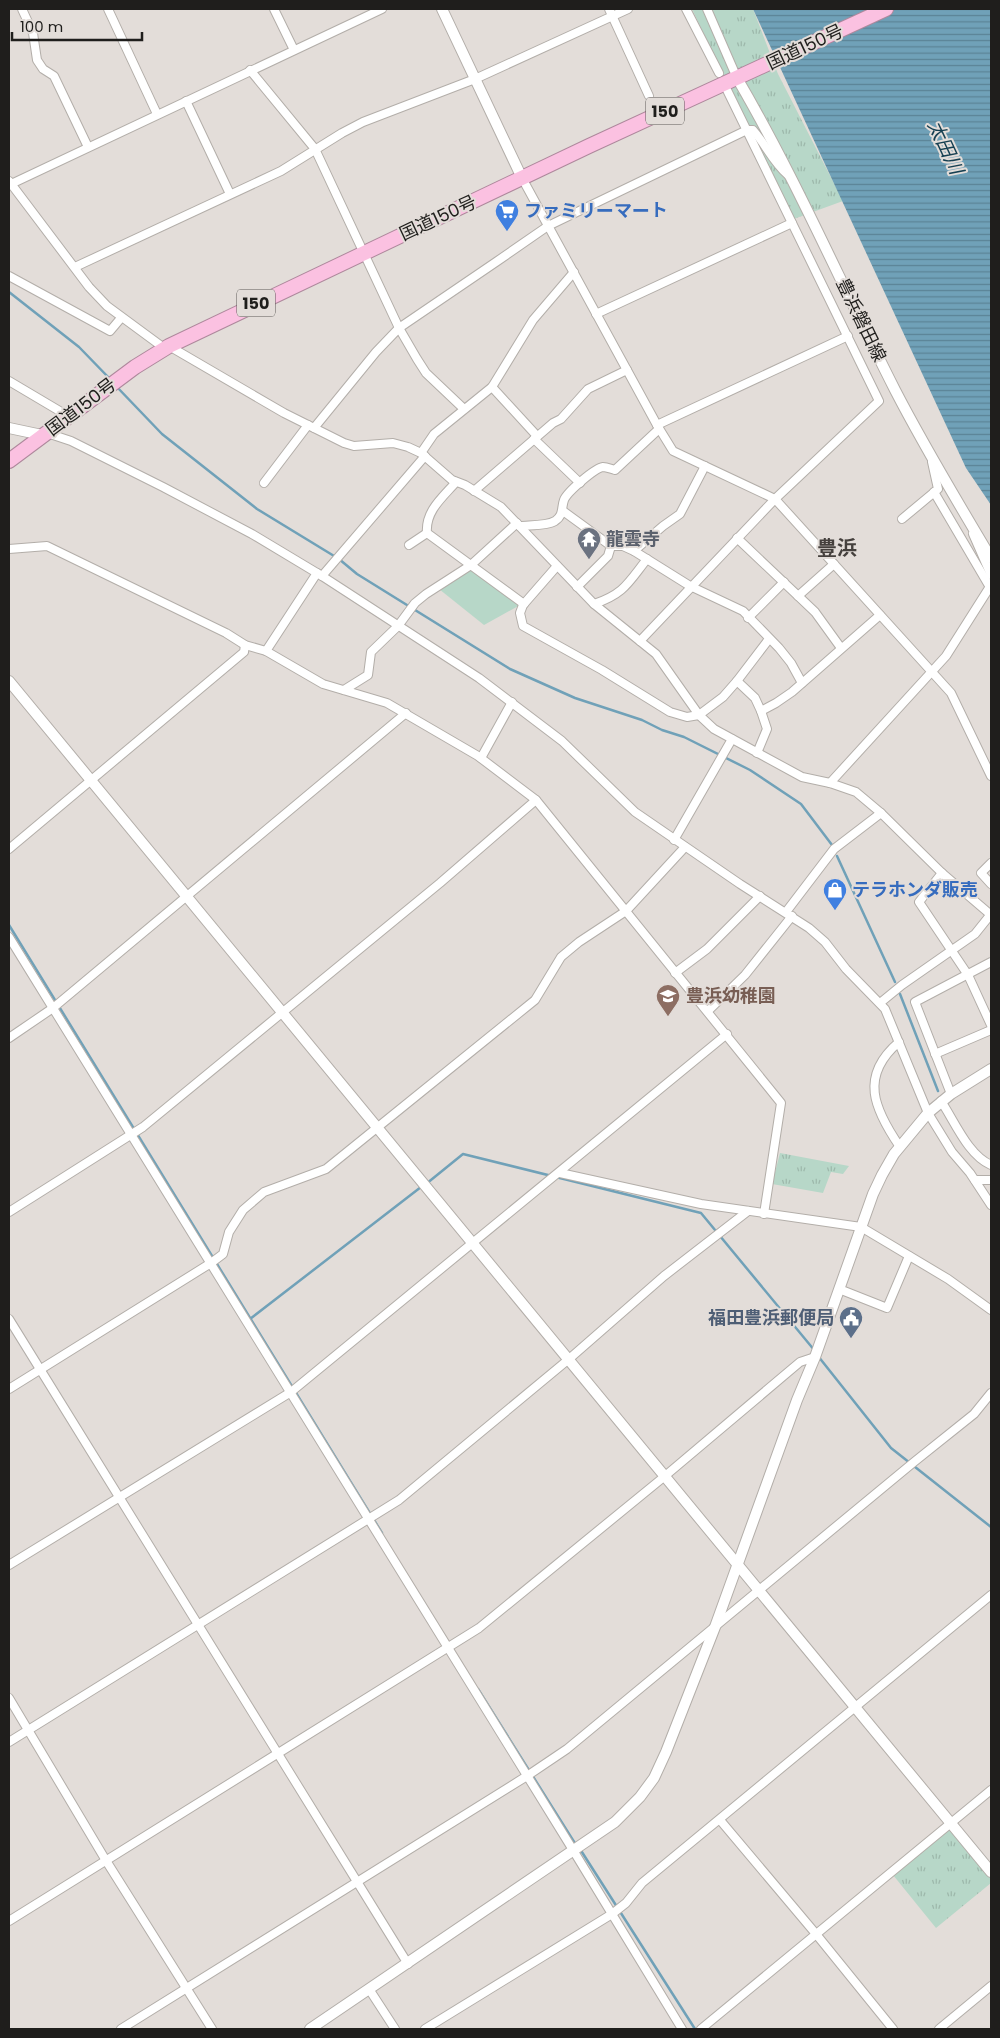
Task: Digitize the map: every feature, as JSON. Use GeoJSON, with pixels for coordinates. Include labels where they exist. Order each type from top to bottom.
{"type":"FeatureCollection","features":[{"type":"Feature","properties":{"kind":"highway","name":"国道150号"},"geometry":{"type":"LineString","coordinates":[[9,460],[134,367],[166,347],[522,178],[886,9]]}},
{"type":"Feature","properties":{"kind":"street"},"geometry":{"type":"LineString","coordinates":[[22,9],[33,33],[37,60],[43,69],[54,76],[88,147]]}},
{"type":"Feature","properties":{"kind":"street"},"geometry":{"type":"LineString","coordinates":[[108,9],[157,114]]}},
{"type":"Feature","properties":{"kind":"street"},"geometry":{"type":"LineString","coordinates":[[274,9],[294,50]]}},
{"type":"Feature","properties":{"kind":"street"},"geometry":{"type":"LineString","coordinates":[[382,9],[10,183],[101,300],[121,318],[166,347],[311,426],[354,446],[393,443],[423,454],[452,480],[500,507],[519,524],[594,604],[656,654],[699,715],[714,729],[802,777],[830,783],[856,792],[882,813],[942,873],[991,915],[975,934],[952,952],[902,985],[880,1004]]}},
{"type":"Feature","properties":{"kind":"street"},"geometry":{"type":"LineString","coordinates":[[442,9],[522,178],[626,370],[673,451],[775,499],[951,693],[991,776]]}},
{"type":"Feature","properties":{"kind":"street"},"geometry":{"type":"LineString","coordinates":[[75,267],[281,171],[363,122],[475,79],[611,12],[628,9]]}},
{"type":"Feature","properties":{"kind":"street"},"geometry":{"type":"LineString","coordinates":[[686,9],[719,73]]}},
{"type":"Feature","properties":{"kind":"street"},"geometry":{"type":"LineString","coordinates":[[707,9],[739,77]]}},
{"type":"Feature","properties":{"kind":"street"},"geometry":{"type":"LineString","coordinates":[[611,12],[650,96]]}},
{"type":"Feature","properties":{"kind":"street"},"geometry":{"type":"LineString","coordinates":[[250,70],[315,149],[398,328],[426,372],[464,409]]}},
{"type":"Feature","properties":{"kind":"street","name":"豊浜磐田線"},"geometry":{"type":"LineString","coordinates":[[739,77],[929,453],[991,558]]}},
{"type":"Feature","properties":{"kind":"street"},"geometry":{"type":"LineString","coordinates":[[640,641],[690,586],[775,499],[879,401],[727,90]]}},
{"type":"Feature","properties":{"kind":"street"},"geometry":{"type":"LineString","coordinates":[[186,101],[230,194]]}},
{"type":"Feature","properties":{"kind":"street"},"geometry":{"type":"LineString","coordinates":[[264,483],[311,426],[398,328],[548,226],[747,130],[753,130],[761,139],[777,166],[789,176]]}},
{"type":"Feature","properties":{"kind":"street"},"geometry":{"type":"LineString","coordinates":[[596,314],[792,223]]}},
{"type":"Feature","properties":{"kind":"street"},"geometry":{"type":"LineString","coordinates":[[266,651],[319,574],[423,454],[434,434],[492,387],[533,320],[574,272]]}},
{"type":"Feature","properties":{"kind":"street"},"geometry":{"type":"LineString","coordinates":[[9,276],[110,331],[121,318]]}},
{"type":"Feature","properties":{"kind":"street"},"geometry":{"type":"LineString","coordinates":[[344,690],[368,675],[371,652],[398,626],[415,603],[471,565],[519,524],[554,522],[563,511],[564,499],[580,482],[604,467],[615,470],[658,427],[848,336]]}},
{"type":"Feature","properties":{"kind":"street"},"geometry":{"type":"LineString","coordinates":[[474,491],[553,423],[561,419],[588,389],[626,370]]}},
{"type":"Feature","properties":{"kind":"street"},"geometry":{"type":"LineString","coordinates":[[9,382],[68,416]]}},
{"type":"Feature","properties":{"kind":"street"},"geometry":{"type":"LineString","coordinates":[[492,387],[535,438],[580,482]]}},
{"type":"Feature","properties":{"kind":"street"},"geometry":{"type":"LineString","coordinates":[[9,428],[70,441],[252,534],[319,574],[479,678],[562,741],[635,812],[674,840],[809,928],[825,942],[846,969],[880,1004],[890,1019],[928,1113],[952,1152],[975,1180],[991,1205]]}},
{"type":"Feature","properties":{"kind":"street"},"geometry":{"type":"LineString","coordinates":[[902,519],[934,492],[938,486],[929,453]]}},
{"type":"Feature","properties":{"kind":"street"},"geometry":{"type":"LineString","coordinates":[[634,552],[663,526],[680,514],[705,466]]}},
{"type":"Feature","properties":{"kind":"street"},"geometry":{"type":"LineString","coordinates":[[456,482],[428,514],[426,523],[427,533],[524,604]]}},
{"type":"Feature","properties":{"kind":"street"},"geometry":{"type":"LineString","coordinates":[[830,783],[946,656],[991,587],[934,492]]}},
{"type":"Feature","properties":{"kind":"street"},"geometry":{"type":"LineString","coordinates":[[563,511],[611,546],[623,546],[690,586],[743,611],[791,663],[802,683]]}},
{"type":"Feature","properties":{"kind":"street"},"geometry":{"type":"LineString","coordinates":[[971,524],[973,538],[991,575]]}},
{"type":"Feature","properties":{"kind":"street"},"geometry":{"type":"LineString","coordinates":[[409,545],[427,533]]}},
{"type":"Feature","properties":{"kind":"street"},"geometry":{"type":"LineString","coordinates":[[737,538],[815,612],[841,648]]}},
{"type":"Feature","properties":{"kind":"street"},"geometry":{"type":"LineString","coordinates":[[9,549],[47,546],[226,633],[245,645],[266,651],[323,684],[387,703],[481,758],[536,800],[781,1103],[764,1214]]}},
{"type":"Feature","properties":{"kind":"street"},"geometry":{"type":"LineString","coordinates":[[577,587],[608,556],[611,546]]}},
{"type":"Feature","properties":{"kind":"street"},"geometry":{"type":"LineString","coordinates":[[594,604],[612,598],[621,592],[647,559]]}},
{"type":"Feature","properties":{"kind":"street"},"geometry":{"type":"LineString","coordinates":[[798,596],[834,564]]}},
{"type":"Feature","properties":{"kind":"street"},"geometry":{"type":"LineString","coordinates":[[558,566],[524,604],[520,614],[523,626],[602,670],[670,712],[688,717],[699,715],[723,697],[769,639]]}},
{"type":"Feature","properties":{"kind":"street"},"geometry":{"type":"LineString","coordinates":[[748,618],[784,582]]}},
{"type":"Feature","properties":{"kind":"street"},"geometry":{"type":"LineString","coordinates":[[761,711],[776,703],[802,683],[880,615]]}},
{"type":"Feature","properties":{"kind":"street"},"geometry":{"type":"LineString","coordinates":[[9,849],[244,652],[245,645]]}},
{"type":"Feature","properties":{"kind":"street"},"geometry":{"type":"LineString","coordinates":[[9,681],[991,1872]]}},
{"type":"Feature","properties":{"kind":"street"},"geometry":{"type":"LineString","coordinates":[[737,681],[755,698],[767,729],[757,753]]}},
{"type":"Feature","properties":{"kind":"street"},"geometry":{"type":"LineString","coordinates":[[481,758],[512,702]]}},
{"type":"Feature","properties":{"kind":"street"},"geometry":{"type":"LineString","coordinates":[[9,1038],[53,1008],[406,714]]}},
{"type":"Feature","properties":{"kind":"street"},"geometry":{"type":"LineString","coordinates":[[674,840],[732,739]]}},
{"type":"Feature","properties":{"kind":"street"},"geometry":{"type":"LineString","coordinates":[[9,1212],[131,1136],[283,1014],[536,800]]}},
{"type":"Feature","properties":{"kind":"street"},"geometry":{"type":"LineString","coordinates":[[708,1012],[745,975],[834,850],[882,813]]}},
{"type":"Feature","properties":{"kind":"street"},"geometry":{"type":"LineString","coordinates":[[9,1389],[211,1263],[222,1254],[229,1232],[243,1210],[264,1192],[326,1169],[535,1000],[567,952],[626,911],[685,847]]}},
{"type":"Feature","properties":{"kind":"street"},"geometry":{"type":"LineString","coordinates":[[991,863],[980,873],[991,884]]}},
{"type":"Feature","properties":{"kind":"street"},"geometry":{"type":"LineString","coordinates":[[942,873],[919,902],[968,976],[991,1026]]}},
{"type":"Feature","properties":{"kind":"street"},"geometry":{"type":"LineString","coordinates":[[676,972],[707,949],[760,896]]}},
{"type":"Feature","properties":{"kind":"street"},"geometry":{"type":"LineString","coordinates":[[9,938],[291,1392],[682,2029]]}},
{"type":"Feature","properties":{"kind":"street"},"geometry":{"type":"LineString","coordinates":[[950,1094],[915,1002],[968,976],[991,962]]}},
{"type":"Feature","properties":{"kind":"street"},"geometry":{"type":"LineString","coordinates":[[935,1054],[991,1030]]}},
{"type":"Feature","properties":{"kind":"street"},"geometry":{"type":"LineString","coordinates":[[9,1565],[291,1392],[727,1034]]}},
{"type":"Feature","properties":{"kind":"street"},"geometry":{"type":"LineString","coordinates":[[899,1042],[886,1053],[878,1068],[874,1081],[874,1095],[878,1110],[888,1130],[900,1147]]}},
{"type":"Feature","properties":{"kind":"street"},"geometry":{"type":"LineString","coordinates":[[310,2029],[615,1822],[640,1797],[654,1778],[715,1627],[873,1194],[900,1147],[928,1113],[950,1094],[991,1068]]}},
{"type":"Feature","properties":{"kind":"street"},"geometry":{"type":"LineString","coordinates":[[941,1101],[972,1150],[983,1162],[991,1165]]}},
{"type":"Feature","properties":{"kind":"street"},"geometry":{"type":"LineString","coordinates":[[560,1173],[701,1204],[861,1227],[948,1278],[991,1310]]}},
{"type":"Feature","properties":{"kind":"street"},"geometry":{"type":"LineString","coordinates":[[975,1180],[991,1180]]}},
{"type":"Feature","properties":{"kind":"street"},"geometry":{"type":"LineString","coordinates":[[9,1742],[399,1500],[569,1359],[664,1276],[748,1211]]}},
{"type":"Feature","properties":{"kind":"street"},"geometry":{"type":"LineString","coordinates":[[839,1289],[887,1308],[909,1256]]}},
{"type":"Feature","properties":{"kind":"street"},"geometry":{"type":"LineString","coordinates":[[9,1319],[408,1964]]}},
{"type":"Feature","properties":{"kind":"street"},"geometry":{"type":"LineString","coordinates":[[9,1921],[479,1628],[665,1476],[800,1362],[815,1357]]}},
{"type":"Feature","properties":{"kind":"street"},"geometry":{"type":"LineString","coordinates":[[121,2029],[527,1776],[567,1748],[974,1414],[991,1393]]}},
{"type":"Feature","properties":{"kind":"street"},"geometry":{"type":"LineString","coordinates":[[425,2029],[612,1914],[626,1903],[642,1883],[991,1595]]}},
{"type":"Feature","properties":{"kind":"street"},"geometry":{"type":"LineString","coordinates":[[9,1698],[185,1988],[212,2029]]}},
{"type":"Feature","properties":{"kind":"street"},"geometry":{"type":"LineString","coordinates":[[701,2029],[991,1790]]}},
{"type":"Feature","properties":{"kind":"street"},"geometry":{"type":"LineString","coordinates":[[720,1820],[893,2029]]}},
{"type":"Feature","properties":{"kind":"street"},"geometry":{"type":"LineString","coordinates":[[939,2029],[991,1986]]}},
{"type":"Feature","properties":{"kind":"street"},"geometry":{"type":"LineString","coordinates":[[369,1989],[396,2029]]}},
{"type":"Feature","properties":{"kind":"green space"},"geometry":{"type":"Polygon","coordinates":[[[692,9],[753,9],[778,74],[843,201],[791,220],[692,9]]]}},
{"type":"Feature","properties":{"kind":"green space"},"geometry":{"type":"Polygon","coordinates":[[[471,568],[520,605],[484,625],[439,589],[471,568]]]}},
{"type":"Feature","properties":{"kind":"green space"},"geometry":{"type":"Polygon","coordinates":[[[780,1153],[849,1166],[843,1174],[831,1172],[823,1193],[772,1184],[780,1153]]]}},
{"type":"Feature","properties":{"kind":"green space"},"geometry":{"type":"Polygon","coordinates":[[[949,1829],[991,1878],[991,1883],[936,1928],[893,1875],[949,1829]]]}},
{"type":"Feature","properties":{"kind":"water","name":"太田川"},"geometry":{"type":"Polygon","coordinates":[[[753,9],[991,9],[991,505],[966,468],[753,9]]]}},
{"type":"Feature","properties":{"kind":"waterway"},"geometry":{"type":"LineString","coordinates":[[9,292],[79,347],[111,380]]}},
{"type":"Feature","properties":{"kind":"waterway"},"geometry":{"type":"LineString","coordinates":[[116,386],[162,434],[257,509],[339,559],[357,574],[510,669],[575,698],[642,720],[662,730],[684,737],[750,770],[801,804],[832,845]]}},
{"type":"Feature","properties":{"kind":"waterway"},"geometry":{"type":"LineString","coordinates":[[837,856],[895,982]]}},
{"type":"Feature","properties":{"kind":"waterway"},"geometry":{"type":"LineString","coordinates":[[9,925],[382,1533]]}},
{"type":"Feature","properties":{"kind":"waterway"},"geometry":{"type":"LineString","coordinates":[[900,994],[938,1091]]}},
{"type":"Feature","properties":{"kind":"waterway"},"geometry":{"type":"LineString","coordinates":[[426,1184],[463,1154],[701,1213],[815,1351]]}},
{"type":"Feature","properties":{"kind":"waterway"},"geometry":{"type":"LineString","coordinates":[[250,1319],[421,1187]]}},
{"type":"Feature","properties":{"kind":"waterway"},"geometry":{"type":"LineString","coordinates":[[818,1356],[891,1448],[991,1527]]}},
{"type":"Feature","properties":{"kind":"waterway"},"geometry":{"type":"LineString","coordinates":[[478,1689],[576,1845]]}},
{"type":"Feature","properties":{"kind":"waterway"},"geometry":{"type":"LineString","coordinates":[[580,1849],[695,2029]]}},
{"type":"Feature","properties":{"kind":"place","name":"ファミリーマート"},"geometry":{"type":"Point","coordinates":[507,232]}},
{"type":"Feature","properties":{"kind":"place","name":"龍雲寺"},"geometry":{"type":"Point","coordinates":[589,560]}},
{"type":"Feature","properties":{"kind":"place","name":"テラホンダ販売"},"geometry":{"type":"Point","coordinates":[835,911]}},
{"type":"Feature","properties":{"kind":"place","name":"豊浜幼稚園"},"geometry":{"type":"Point","coordinates":[668,1017]}},
{"type":"Feature","properties":{"kind":"place","name":"福田豊浜郵便局"},"geometry":{"type":"Point","coordinates":[851,1339]}},
{"type":"Feature","properties":{"kind":"district","name":"豊浜"},"geometry":{"type":"Point","coordinates":[837,548]}}]}
